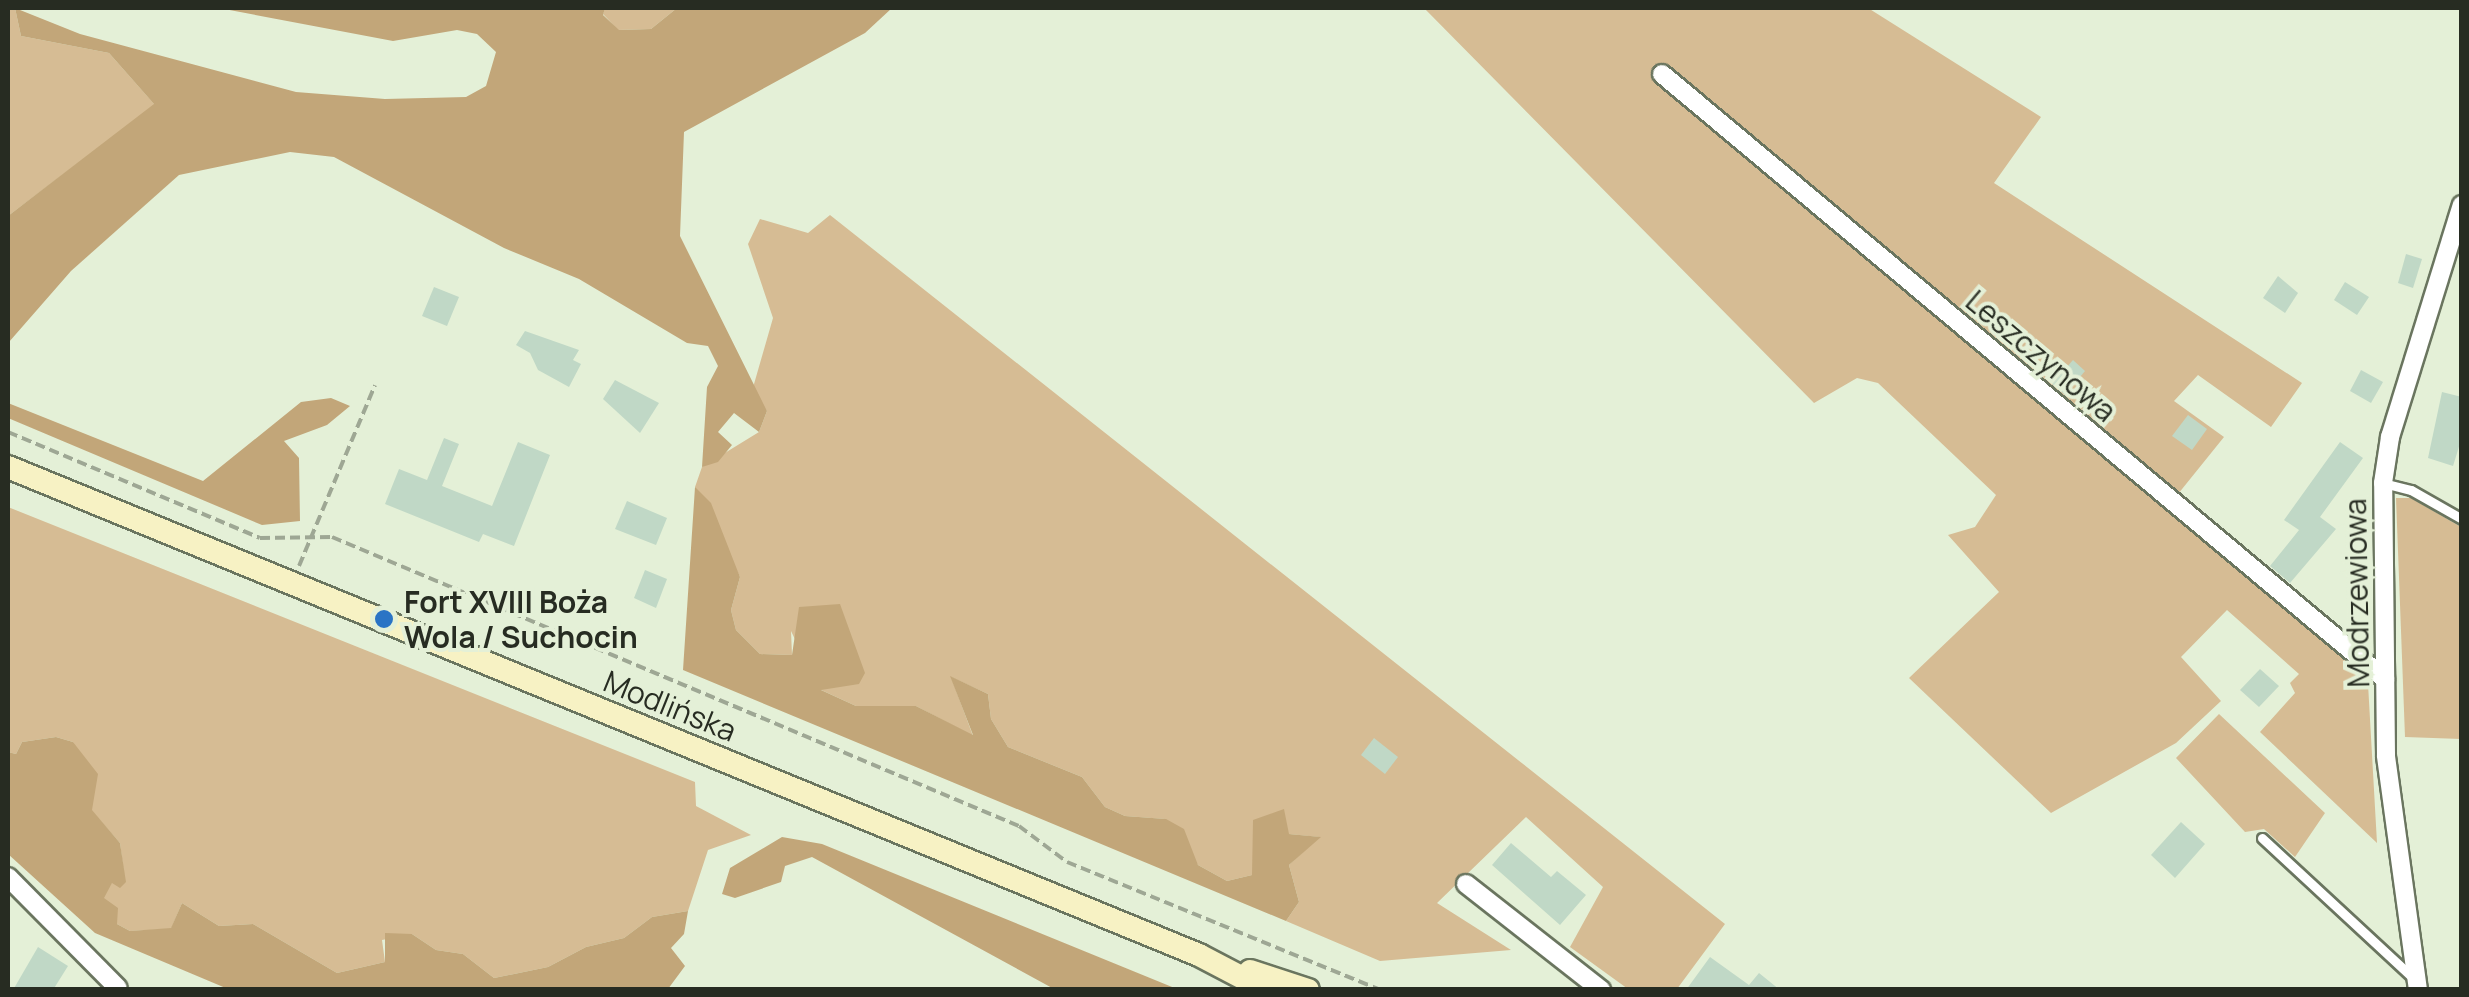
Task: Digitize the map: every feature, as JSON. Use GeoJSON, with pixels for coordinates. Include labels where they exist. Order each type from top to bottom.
{"type":"FeatureCollection","features":[{"type":"Feature","properties":{"kind":"main road","name":"Modlińska"},"geometry":{"type":"LineString","coordinates":[[8,468],[1199,955],[1308,990]]}},
{"type":"Feature","properties":{"kind":"main road","name":"Modlińska"},"geometry":{"type":"LineString","coordinates":[[1199,955],[1266,990]]}},
{"type":"Feature","properties":{"kind":"street","name":"Leszczynowa"},"geometry":{"type":"LineString","coordinates":[[1662,74],[2385,679]]}},
{"type":"Feature","properties":{"kind":"street","name":"Modrzewiowa"},"geometry":{"type":"LineString","coordinates":[[2417,985],[2395,850],[2385,679],[2383,483],[2390,437],[2462,205]]}},
{"type":"Feature","properties":{"kind":"street"},"geometry":{"type":"LineString","coordinates":[[8,876],[118,988]]}},
{"type":"Feature","properties":{"kind":"street"},"geometry":{"type":"LineString","coordinates":[[1466,884],[1602,990]]}},
{"type":"Feature","properties":{"kind":"lane"},"geometry":{"type":"LineString","coordinates":[[2383,483],[2412,490],[2462,520]]}},
{"type":"Feature","properties":{"kind":"lane"},"geometry":{"type":"LineString","coordinates":[[2262,838],[2417,985]]}},
{"type":"Feature","properties":{"kind":"path"},"geometry":{"type":"LineString","coordinates":[[290,584],[375,384]]}},
{"type":"Feature","properties":{"kind":"path"},"geometry":{"type":"LineString","coordinates":[[8,432],[260,538],[332,537],[1019,826],[1067,862],[1381,990]]}},
{"type":"Feature","properties":{"kind":"shaded area"},"geometry":{"type":"Polygon","coordinates":[[[8,8],[15,8],[21,36],[109,53],[155,105],[8,216],[8,8]]]}},
{"type":"Feature","properties":{"kind":"shaded area"},"geometry":{"type":"Polygon","coordinates":[[[15,8],[80,34],[296,92],[385,99],[466,97],[486,86],[496,52],[477,34],[457,30],[393,41],[219,8],[605,8],[603,15],[619,30],[651,29],[677,8],[892,8],[865,33],[684,132],[680,236],[767,411],[759,432],[734,413],[718,432],[732,445],[718,462],[702,467],[707,387],[718,366],[708,346],[687,343],[579,279],[504,248],[334,157],[290,152],[179,175],[71,271],[9,342],[8,360],[8,216],[154,104],[109,53],[21,36],[15,8]]]}},
{"type":"Feature","properties":{"kind":"shaded area"},"geometry":{"type":"Polygon","coordinates":[[[605,8],[677,8],[651,29],[618,30],[603,14],[605,8]]]}},
{"type":"Feature","properties":{"kind":"shaded area"},"geometry":{"type":"Polygon","coordinates":[[[1424,8],[1868,8],[2041,117],[1994,183],[2302,383],[2271,427],[2198,375],[2174,401],[2224,437],[2174,499],[2367,666],[2377,843],[2260,732],[2295,693],[2290,683],[2299,674],[2227,610],[2181,657],[2221,701],[2176,743],[2051,813],[1909,678],[1999,592],[1948,535],[1975,527],[1996,495],[1878,383],[1857,378],[1814,403],[1424,8]]]}},
{"type":"Feature","properties":{"kind":"shaded area"},"geometry":{"type":"Polygon","coordinates":[[[830,215],[1725,924],[1677,989],[1628,989],[1570,947],[1603,887],[1526,817],[1437,903],[1511,950],[1380,961],[1286,921],[1299,902],[1289,865],[1319,837],[1289,834],[1252,875],[1227,881],[1198,865],[1165,819],[1125,816],[1105,807],[1082,777],[1008,747],[991,719],[988,694],[951,677],[973,736],[916,706],[856,706],[819,689],[791,631],[792,655],[760,654],[736,630],[731,610],[740,577],[695,487],[702,467],[759,432],[767,411],[752,391],[773,318],[748,244],[760,219],[808,233],[830,215]]]}},
{"type":"Feature","properties":{"kind":"shaded area"},"geometry":{"type":"Polygon","coordinates":[[[331,398],[350,406],[327,425],[284,441],[299,458],[300,521],[262,525],[8,418],[8,403],[203,481],[301,402],[331,398]]]}},
{"type":"Feature","properties":{"kind":"shaded area"},"geometry":{"type":"Polygon","coordinates":[[[695,487],[711,503],[740,577],[731,610],[736,630],[760,654],[792,655],[799,607],[840,604],[865,673],[859,684],[821,690],[856,706],[916,706],[973,735],[950,676],[988,694],[991,719],[1008,747],[1082,777],[1105,807],[1125,816],[1166,819],[1184,829],[1198,865],[1227,881],[1252,875],[1253,820],[1284,809],[1289,834],[1321,837],[1289,865],[1299,902],[1286,921],[683,670],[695,487]]]}},
{"type":"Feature","properties":{"kind":"shaded area"},"geometry":{"type":"Polygon","coordinates":[[[2396,498],[2411,498],[2461,527],[2461,739],[2405,737],[2396,498]]]}},
{"type":"Feature","properties":{"kind":"shaded area"},"geometry":{"type":"Polygon","coordinates":[[[8,507],[695,782],[696,806],[751,835],[708,850],[688,911],[652,917],[624,938],[586,947],[548,967],[494,978],[463,954],[436,950],[412,934],[382,940],[385,962],[337,973],[253,924],[219,926],[182,903],[171,929],[130,931],[117,924],[103,898],[112,882],[125,882],[120,843],[91,810],[73,742],[56,737],[22,742],[16,754],[8,752],[8,507]]]}},
{"type":"Feature","properties":{"kind":"shaded area"},"geometry":{"type":"Polygon","coordinates":[[[2219,714],[2325,813],[2295,857],[2264,829],[2245,832],[2176,758],[2219,714]]]}},
{"type":"Feature","properties":{"kind":"shaded area"},"geometry":{"type":"Polygon","coordinates":[[[56,737],[73,742],[98,774],[92,810],[120,843],[126,882],[120,888],[112,883],[104,898],[118,908],[117,924],[130,931],[171,928],[182,903],[219,926],[253,924],[337,973],[385,962],[385,933],[412,934],[436,950],[463,954],[494,978],[548,967],[586,947],[624,938],[652,917],[688,911],[684,934],[671,948],[685,966],[668,989],[228,989],[95,933],[8,854],[8,752],[16,754],[22,742],[56,737]]]}},
{"type":"Feature","properties":{"kind":"shaded area"},"geometry":{"type":"Polygon","coordinates":[[[782,837],[822,844],[1177,989],[1054,989],[812,857],[785,866],[781,882],[735,898],[722,894],[730,868],[782,837]]]}},
{"type":"Feature","properties":{"kind":"building"},"geometry":{"type":"Polygon","coordinates":[[[2406,254],[2422,259],[2413,288],[2398,283],[2406,254]]]}},
{"type":"Feature","properties":{"kind":"building"},"geometry":{"type":"Polygon","coordinates":[[[2278,276],[2298,293],[2285,313],[2263,298],[2278,276]]]}},
{"type":"Feature","properties":{"kind":"building"},"geometry":{"type":"Polygon","coordinates":[[[2345,282],[2369,297],[2357,315],[2334,300],[2345,282]]]}},
{"type":"Feature","properties":{"kind":"building"},"geometry":{"type":"Polygon","coordinates":[[[434,287],[459,297],[447,326],[422,316],[434,287]]]}},
{"type":"Feature","properties":{"kind":"building"},"geometry":{"type":"Polygon","coordinates":[[[525,331],[579,350],[573,360],[581,364],[569,387],[538,370],[530,353],[516,345],[525,331]]]}},
{"type":"Feature","properties":{"kind":"building"},"geometry":{"type":"Polygon","coordinates":[[[2073,360],[2085,371],[2065,395],[2052,384],[2073,360]]]}},
{"type":"Feature","properties":{"kind":"building"},"geometry":{"type":"Polygon","coordinates":[[[2361,370],[2383,382],[2371,403],[2350,391],[2361,370]]]}},
{"type":"Feature","properties":{"kind":"building"},"geometry":{"type":"Polygon","coordinates":[[[615,380],[659,403],[640,433],[603,399],[615,380]]]}},
{"type":"Feature","properties":{"kind":"building"},"geometry":{"type":"Polygon","coordinates":[[[2442,392],[2462,397],[2462,437],[2453,466],[2428,458],[2442,392]]]}},
{"type":"Feature","properties":{"kind":"building"},"geometry":{"type":"Polygon","coordinates":[[[2188,415],[2207,429],[2192,450],[2172,436],[2188,415]]]}},
{"type":"Feature","properties":{"kind":"building"},"geometry":{"type":"Polygon","coordinates":[[[444,438],[459,444],[442,486],[492,506],[518,442],[550,455],[514,546],[483,534],[479,542],[385,504],[399,469],[427,480],[444,438]]]}},
{"type":"Feature","properties":{"kind":"building"},"geometry":{"type":"Polygon","coordinates":[[[2340,442],[2363,458],[2320,517],[2336,529],[2290,583],[2270,566],[2299,530],[2284,520],[2340,442]]]}},
{"type":"Feature","properties":{"kind":"building"},"geometry":{"type":"Polygon","coordinates":[[[627,501],[667,518],[656,545],[615,529],[627,501]]]}},
{"type":"Feature","properties":{"kind":"building"},"geometry":{"type":"Polygon","coordinates":[[[645,570],[667,579],[656,608],[634,598],[645,570]]]}},
{"type":"Feature","properties":{"kind":"building"},"geometry":{"type":"Polygon","coordinates":[[[2260,669],[2279,686],[2259,707],[2240,690],[2260,669]]]}},
{"type":"Feature","properties":{"kind":"building"},"geometry":{"type":"Polygon","coordinates":[[[1374,738],[1398,757],[1385,774],[1361,755],[1374,738]]]}},
{"type":"Feature","properties":{"kind":"building"},"geometry":{"type":"Polygon","coordinates":[[[2181,822],[2205,844],[2175,878],[2151,855],[2181,822]]]}},
{"type":"Feature","properties":{"kind":"building"},"geometry":{"type":"Polygon","coordinates":[[[1511,843],[1551,877],[1557,871],[1586,895],[1560,925],[1492,865],[1511,843]]]}},
{"type":"Feature","properties":{"kind":"building"},"geometry":{"type":"Polygon","coordinates":[[[38,947],[68,966],[53,990],[13,990],[38,947]]]}},
{"type":"Feature","properties":{"kind":"building"},"geometry":{"type":"Polygon","coordinates":[[[1710,957],[1749,985],[1759,973],[1780,990],[1686,990],[1710,957]]]}},
{"type":"Feature","properties":{"kind":"place","name":"Fort XVIII Boża Wola / Suchocin"},"geometry":{"type":"Point","coordinates":[384,619]}}]}
